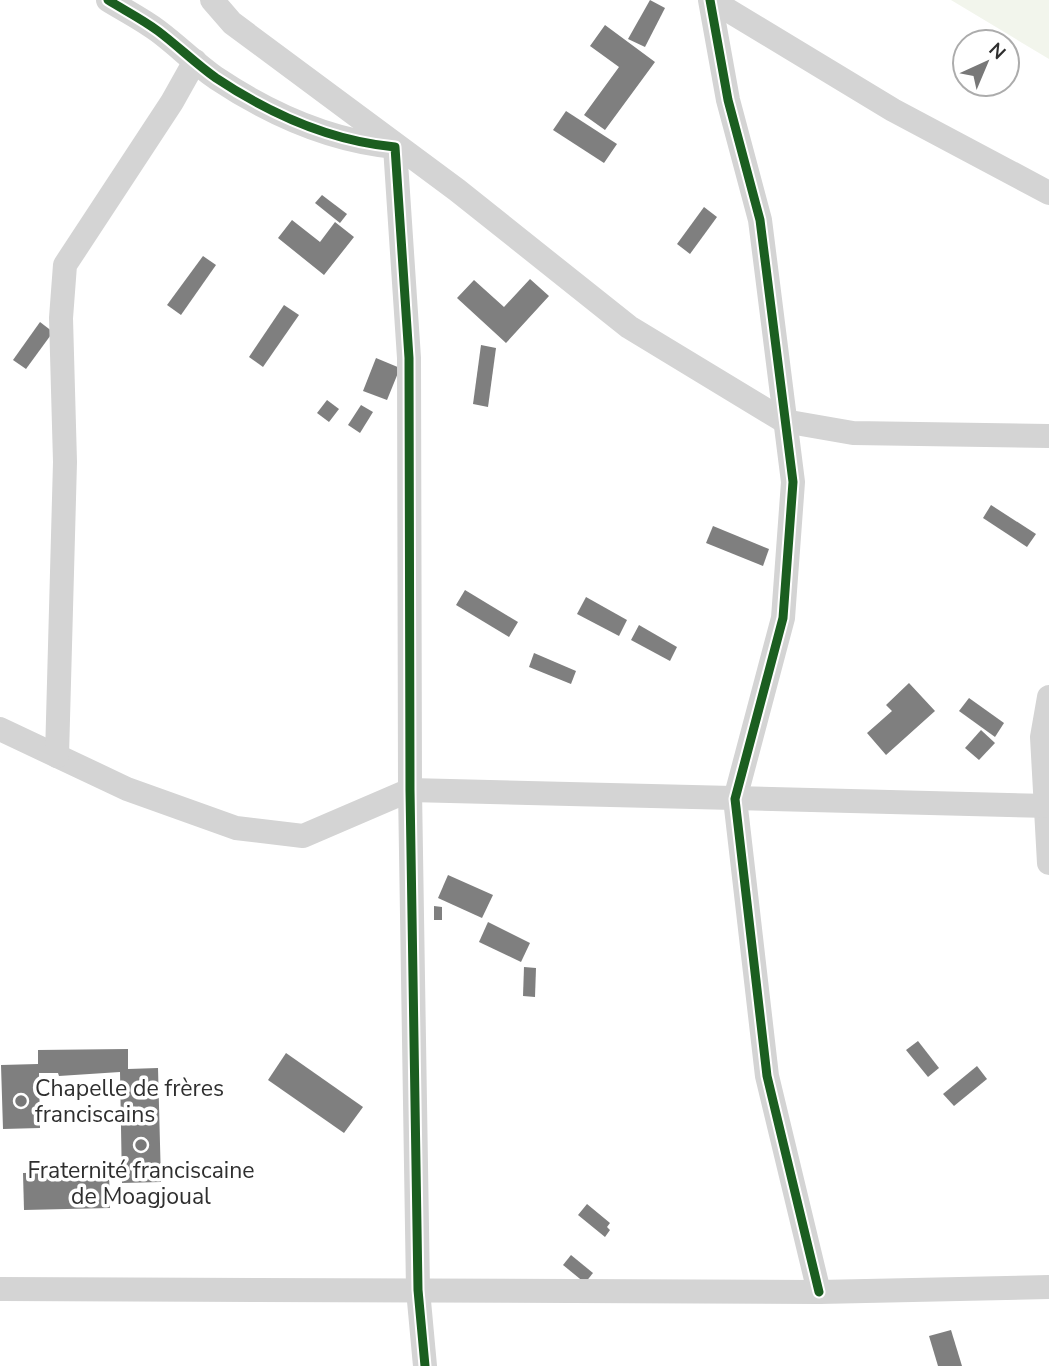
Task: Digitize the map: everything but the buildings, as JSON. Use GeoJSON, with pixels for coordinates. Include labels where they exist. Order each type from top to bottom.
{"type":"FeatureCollection","features":[{"type":"Feature","properties":{"kind":"street"},"geometry":{"type":"LineString","coordinates":[[107,0],[156,30],[236,90],[307,127],[358,143],[395,146]]}},
{"type":"Feature","properties":{"kind":"street"},"geometry":{"type":"LineString","coordinates":[[212,0],[232,23],[457,190],[629,327],[784,421],[853,433],[1049,436]]}},
{"type":"Feature","properties":{"kind":"street"},"geometry":{"type":"LineString","coordinates":[[710,0],[893,110],[1049,193]]}},
{"type":"Feature","properties":{"kind":"street"},"geometry":{"type":"LineString","coordinates":[[710,0],[727,100],[760,220],[793,482],[783,618],[735,799],[767,1076],[819,1292]]}},
{"type":"Feature","properties":{"kind":"street"},"geometry":{"type":"LineString","coordinates":[[57,756],[65,462],[61,318],[65,265],[172,102],[194,61]]}},
{"type":"Feature","properties":{"kind":"street"},"geometry":{"type":"LineString","coordinates":[[395,146],[409,358],[410,790],[418,1290],[425,1366]]}},
{"type":"Feature","properties":{"kind":"street"},"geometry":{"type":"LineString","coordinates":[[1049,697],[1046,731],[1049,863]]}},
{"type":"Feature","properties":{"kind":"street"},"geometry":{"type":"LineString","coordinates":[[0,729],[127,789],[236,828],[303,836],[410,790],[1046,806]]}},
{"type":"Feature","properties":{"kind":"street"},"geometry":{"type":"LineString","coordinates":[[0,1289],[819,1292],[1049,1287]]}},
{"type":"Feature","properties":{"kind":"shaded area"},"geometry":{"type":"Polygon","coordinates":[[[951,0],[1049,0],[1049,59],[1021,42],[1021,28],[998,28],[951,0]]]}},
{"type":"Feature","properties":{"kind":"cycle path"},"geometry":{"type":"LineString","coordinates":[[108,0],[158,31],[216,78],[279,114],[348,139],[395,147],[409,358],[410,790],[418,1290],[425,1366]]}},
{"type":"Feature","properties":{"kind":"cycle path"},"geometry":{"type":"LineString","coordinates":[[710,0],[728,100],[760,220],[793,482],[783,618],[735,799],[767,1076],[819,1292]]}},
{"type":"Feature","properties":{"kind":"place","name":"Chapelle de frères franciscains"},"geometry":{"type":"Point","coordinates":[21,1101]}},
{"type":"Feature","properties":{"kind":"place","name":"Fraternité franciscaine de Moagjoual"},"geometry":{"type":"Point","coordinates":[141,1145]}}]}
